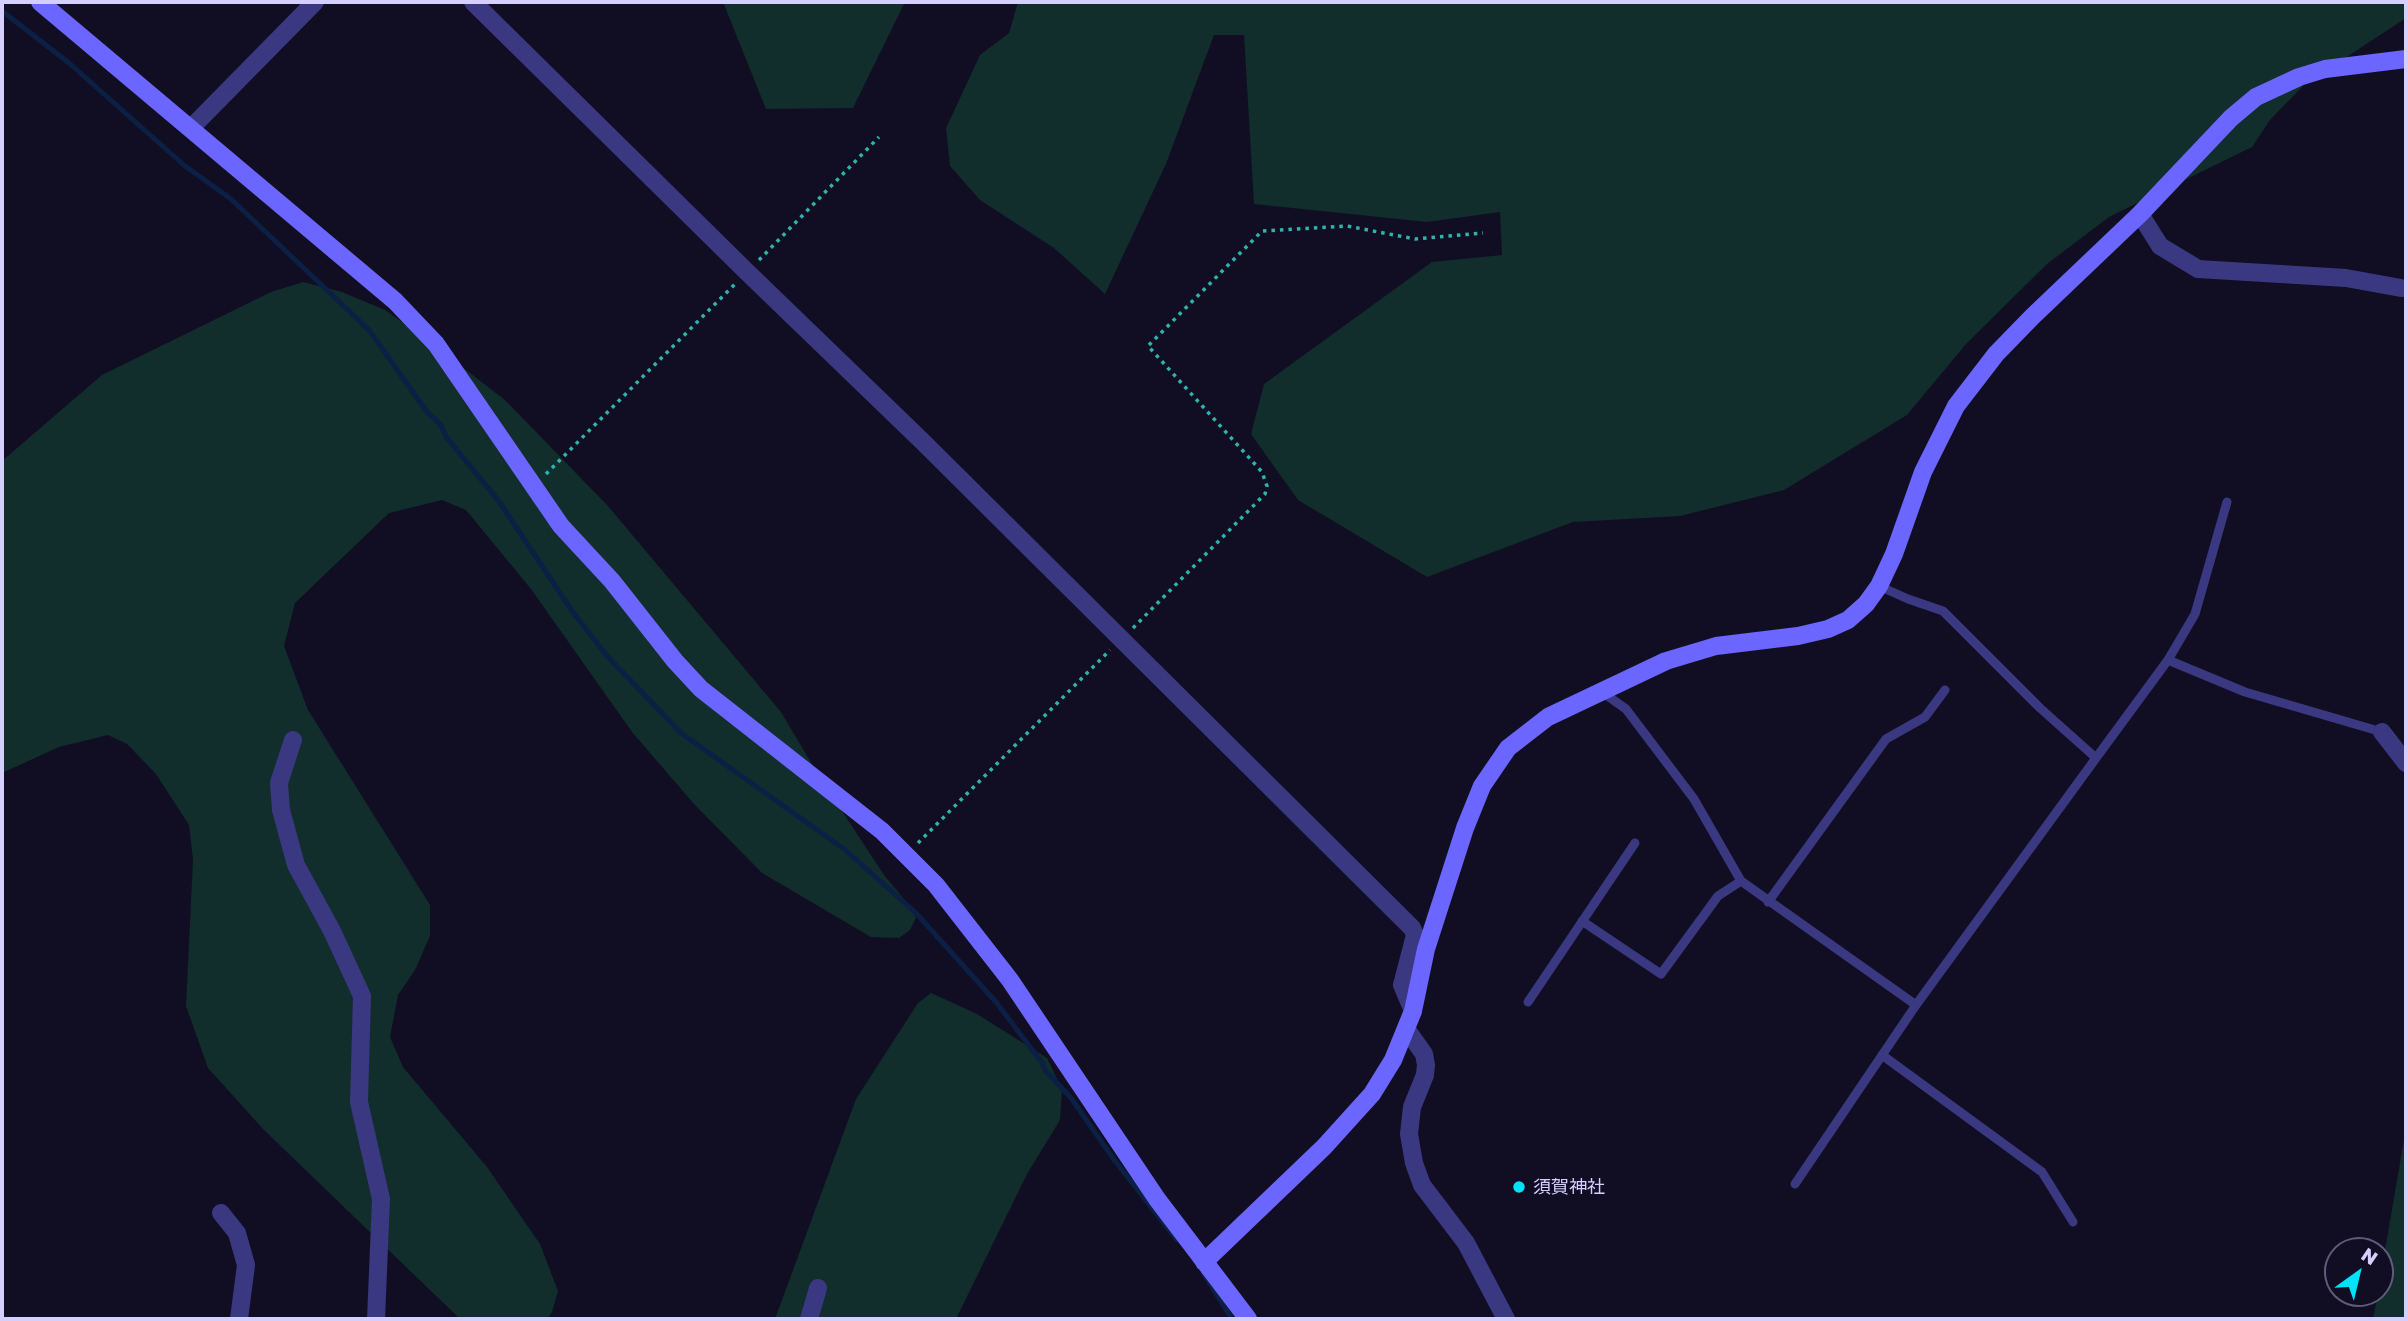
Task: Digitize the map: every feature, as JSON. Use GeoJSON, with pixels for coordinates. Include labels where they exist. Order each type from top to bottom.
{"type":"FeatureCollection","features":[{"type":"Feature","properties":{"kind":"street"},"geometry":{"type":"LineString","coordinates":[[40,2],[347,259],[403,310],[436,344],[561,526],[612,581],[701,689],[882,831],[936,885],[1010,980],[1157,1199],[1248,1319]]}},
{"type":"Feature","properties":{"kind":"street"},"geometry":{"type":"LineString","coordinates":[[191,128],[315,2]]}},
{"type":"Feature","properties":{"kind":"street"},"geometry":{"type":"LineString","coordinates":[[473,2],[922,441],[1412,928],[1415,935],[1402,985],[1413,1011]]}},
{"type":"Feature","properties":{"kind":"street"},"geometry":{"type":"LineString","coordinates":[[1204,1262],[1324,1147],[1372,1094],[1393,1059],[1413,1011],[1426,949],[1465,828],[1482,786],[1508,748],[1548,717],[1665,661],[1716,646],[1798,636],[1828,629],[1848,620],[1866,604],[1879,586],[1894,554],[1923,472],[1956,406],[1996,354],[2140,214],[2231,118],[2256,97],[2298,77],[2325,69],[2406,60]]}},
{"type":"Feature","properties":{"kind":"street"},"geometry":{"type":"LineString","coordinates":[[2140,214],[2160,246],[2199,269],[2346,278],[2403,290]]}},
{"type":"Feature","properties":{"kind":"street"},"geometry":{"type":"LineString","coordinates":[[2382,732],[2406,763]]}},
{"type":"Feature","properties":{"kind":"street"},"geometry":{"type":"LineString","coordinates":[[293,740],[279,783],[281,810],[296,865],[332,931],[362,996],[359,1102],[381,1199],[376,1319]]}},
{"type":"Feature","properties":{"kind":"street"},"geometry":{"type":"LineString","coordinates":[[1407,1030],[1423,1054],[1426,1065],[1425,1075],[1412,1107],[1409,1134],[1414,1163],[1422,1185],[1466,1242],[1506,1319]]}},
{"type":"Feature","properties":{"kind":"street"},"geometry":{"type":"LineString","coordinates":[[221,1213],[237,1233],[246,1265],[239,1319]]}},
{"type":"Feature","properties":{"kind":"street"},"geometry":{"type":"LineString","coordinates":[[809,1319],[818,1288]]}},
{"type":"Feature","properties":{"kind":"lane"},"geometry":{"type":"LineString","coordinates":[[1795,1184],[1916,1005],[2168,660],[2194,614],[2227,502]]}},
{"type":"Feature","properties":{"kind":"lane"},"geometry":{"type":"LineString","coordinates":[[1879,586],[1943,611],[2078,745],[2096,758]]}},
{"type":"Feature","properties":{"kind":"lane"},"geometry":{"type":"LineString","coordinates":[[2168,660],[2245,692],[2382,732]]}},
{"type":"Feature","properties":{"kind":"lane"},"geometry":{"type":"LineString","coordinates":[[1768,901],[1886,739],[1925,717],[1944,690]]}},
{"type":"Feature","properties":{"kind":"lane"},"geometry":{"type":"LineString","coordinates":[[1601,691],[1626,709],[1694,799],[1741,881],[1916,1005]]}},
{"type":"Feature","properties":{"kind":"lane"},"geometry":{"type":"LineString","coordinates":[[1528,1002],[1635,843]]}},
{"type":"Feature","properties":{"kind":"lane"},"geometry":{"type":"LineString","coordinates":[[1582,921],[1661,974],[1718,896],[1741,881]]}},
{"type":"Feature","properties":{"kind":"lane"},"geometry":{"type":"LineString","coordinates":[[1882,1055],[2042,1172],[2073,1222]]}},
{"type":"Feature","properties":{"kind":"path"},"geometry":{"type":"LineString","coordinates":[[533,487],[879,137]]}},
{"type":"Feature","properties":{"kind":"path"},"geometry":{"type":"LineString","coordinates":[[906,854],[1265,494],[1267,486],[1262,472],[1148,346],[1262,231],[1348,226],[1415,239],[1483,233]]}},
{"type":"Feature","properties":{"kind":"green space"},"geometry":{"type":"Polygon","coordinates":[[[723,2],[905,2],[853,108],[766,109],[723,2]]]}},
{"type":"Feature","properties":{"kind":"green space"},"geometry":{"type":"Polygon","coordinates":[[[1018,2],[2406,2],[2406,18],[2304,85],[2270,120],[2252,147],[2109,217],[2047,264],[1966,344],[1907,415],[1784,490],[1680,516],[1573,522],[1427,577],[1298,500],[1251,434],[1264,384],[1432,262],[1502,255],[1500,212],[1427,222],[1254,204],[1244,35],[1214,35],[1166,164],[1105,294],[1054,248],[980,200],[950,166],[946,128],[980,55],[1009,33],[1018,2]]]}},
{"type":"Feature","properties":{"kind":"green space"},"geometry":{"type":"Polygon","coordinates":[[[303,282],[342,292],[385,310],[422,336],[505,400],[608,506],[781,712],[819,776],[884,875],[909,905],[916,918],[910,930],[899,938],[871,937],[762,873],[694,804],[632,732],[531,589],[466,510],[442,500],[389,513],[295,603],[284,646],[308,710],[430,905],[430,936],[415,970],[398,995],[390,1037],[403,1067],[487,1167],[540,1244],[558,1291],[547,1319],[460,1319],[263,1129],[208,1068],[186,1006],[193,860],[189,825],[156,774],[127,744],[108,735],[59,747],[2,773],[2,461],[102,375],[271,292],[303,282]]]}},
{"type":"Feature","properties":{"kind":"green space"},"geometry":{"type":"Polygon","coordinates":[[[931,993],[977,1014],[1047,1058],[1062,1089],[1060,1120],[1027,1174],[956,1319],[775,1319],[856,1099],[918,1003],[931,993]]]}},
{"type":"Feature","properties":{"kind":"green space"},"geometry":{"type":"Polygon","coordinates":[[[2406,1128],[2406,1319],[2373,1319],[2375,1307],[2394,1307],[2394,1237],[2387,1237],[2406,1128]]]}},
{"type":"Feature","properties":{"kind":"waterway"},"geometry":{"type":"LineString","coordinates":[[2,11],[69,63],[185,166],[231,199],[369,330],[427,412],[440,424],[447,438],[498,500],[572,611],[607,656],[681,733],[844,849],[915,912],[996,1002],[1045,1070],[1071,1098],[1115,1161],[1177,1240]]}},
{"type":"Feature","properties":{"kind":"waterway"},"geometry":{"type":"LineString","coordinates":[[1203,1273],[1232,1319]]}},
{"type":"Feature","properties":{"kind":"place","name":"須賀神社"},"geometry":{"type":"Point","coordinates":[1519,1187]}}]}
